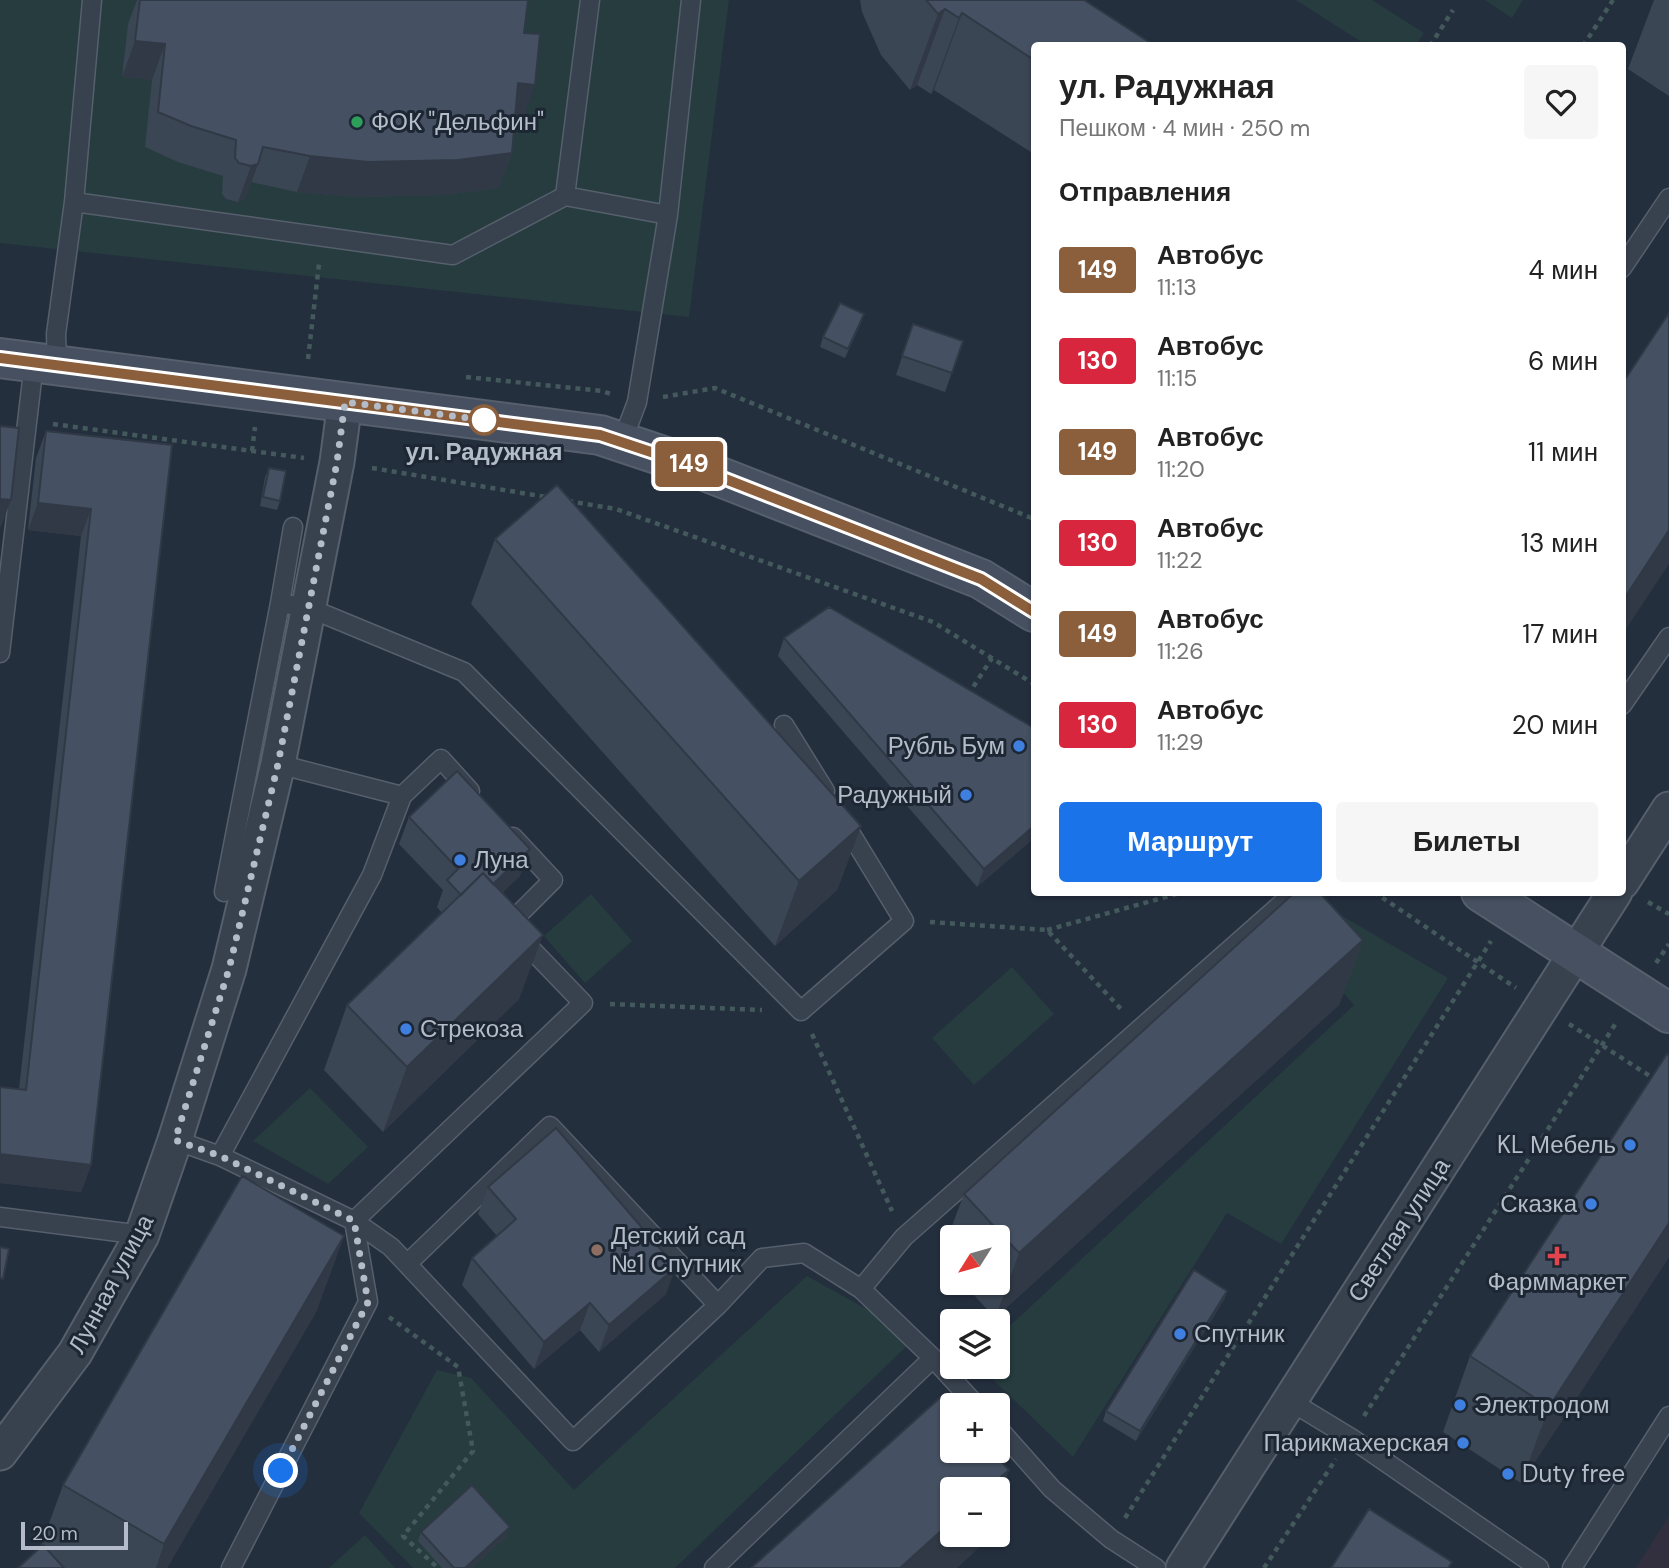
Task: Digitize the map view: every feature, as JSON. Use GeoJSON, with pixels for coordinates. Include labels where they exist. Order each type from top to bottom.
{"type":"FeatureCollection","features":[{"type":"Feature","properties":{"kind":"main road"},"geometry":{"type":"LineString","coordinates":[[30,362],[600,435],[687,464],[981,579],[1031,610]]}},
{"type":"Feature","properties":{"kind":"main road"},"geometry":{"type":"LineString","coordinates":[[1496,902],[1669,1013]]}},
{"type":"Feature","properties":{"kind":"street","name":"Лунная улица"},"geometry":{"type":"LineString","coordinates":[[0,1453],[75,1353],[142,1235],[175,1140],[229,969],[278,764],[294,606],[337,462],[345,402]]}},
{"type":"Feature","properties":{"kind":"street"},"geometry":{"type":"LineString","coordinates":[[1626,876],[1669,809]]}},
{"type":"Feature","properties":{"kind":"street","name":"Светлая улица"},"geometry":{"type":"LineString","coordinates":[[1183,1568],[1612,896]]}},
{"type":"Feature","properties":{"kind":"lane"},"geometry":{"type":"LineString","coordinates":[[0,653],[27,420],[30,362],[56,334],[74,202],[92,0]]}},
{"type":"Feature","properties":{"kind":"lane"},"geometry":{"type":"LineString","coordinates":[[565,196],[590,0]]}},
{"type":"Feature","properties":{"kind":"lane"},"geometry":{"type":"LineString","coordinates":[[622,442],[638,401],[668,215],[691,0]]}},
{"type":"Feature","properties":{"kind":"lane"},"geometry":{"type":"LineString","coordinates":[[74,202],[453,255],[565,196],[668,215]]}},
{"type":"Feature","properties":{"kind":"lane"},"geometry":{"type":"LineString","coordinates":[[1626,262],[1669,198]]}},
{"type":"Feature","properties":{"kind":"lane"},"geometry":{"type":"LineString","coordinates":[[224,892],[294,606],[293,527]]}},
{"type":"Feature","properties":{"kind":"lane"},"geometry":{"type":"LineString","coordinates":[[294,606],[464,672],[801,1011],[904,920],[784,725]]}},
{"type":"Feature","properties":{"kind":"lane"},"geometry":{"type":"LineString","coordinates":[[1626,699],[1669,637]]}},
{"type":"Feature","properties":{"kind":"lane"},"geometry":{"type":"LineString","coordinates":[[220,1156],[372,875],[402,796],[441,760],[478,800]]}},
{"type":"Feature","properties":{"kind":"lane"},"geometry":{"type":"LineString","coordinates":[[278,764],[402,796]]}},
{"type":"Feature","properties":{"kind":"lane"},"geometry":{"type":"LineString","coordinates":[[354,1221],[583,1003],[508,925],[553,880],[497,820]]}},
{"type":"Feature","properties":{"kind":"lane"},"geometry":{"type":"LineString","coordinates":[[861,1289],[904,1237],[1291,896]]}},
{"type":"Feature","properties":{"kind":"lane"},"geometry":{"type":"LineString","coordinates":[[407,1264],[550,1126],[718,1305]]}},
{"type":"Feature","properties":{"kind":"lane"},"geometry":{"type":"LineString","coordinates":[[175,1140],[220,1156],[354,1221],[391,1247],[573,1441],[718,1305],[762,1258],[804,1253],[861,1289],[933,1358],[965,1393]]}},
{"type":"Feature","properties":{"kind":"lane"},"geometry":{"type":"LineString","coordinates":[[0,1217],[142,1235]]}},
{"type":"Feature","properties":{"kind":"lane"},"geometry":{"type":"LineString","coordinates":[[231,1568],[368,1302],[354,1221]]}},
{"type":"Feature","properties":{"kind":"lane"},"geometry":{"type":"LineString","coordinates":[[714,1568],[933,1358]]}},
{"type":"Feature","properties":{"kind":"lane"},"geometry":{"type":"LineString","coordinates":[[1290,1401],[1351,1437],[1539,1568]]}},
{"type":"Feature","properties":{"kind":"lane"},"geometry":{"type":"LineString","coordinates":[[1572,1568],[1669,1416]]}},
{"type":"Feature","properties":{"kind":"lane"},"geometry":{"type":"LineString","coordinates":[[1010,1442],[1052,1489],[1111,1539],[1156,1568]]}},
{"type":"Feature","properties":{"kind":"path"},"geometry":{"type":"LineString","coordinates":[[1586,42],[1613,0]]}},
{"type":"Feature","properties":{"kind":"path"},"geometry":{"type":"LineString","coordinates":[[1433,42],[1453,10]]}},
{"type":"Feature","properties":{"kind":"path"},"geometry":{"type":"LineString","coordinates":[[308,360],[322,237]]}},
{"type":"Feature","properties":{"kind":"path"},"geometry":{"type":"LineString","coordinates":[[27,420],[337,462],[550,498]]}},
{"type":"Feature","properties":{"kind":"path"},"geometry":{"type":"LineString","coordinates":[[563,500],[616,509],[933,622],[1031,682]]}},
{"type":"Feature","properties":{"kind":"path"},"geometry":{"type":"LineString","coordinates":[[966,698],[992,658]]}},
{"type":"Feature","properties":{"kind":"path"},"geometry":{"type":"LineString","coordinates":[[1023,737],[1031,725]]}},
{"type":"Feature","properties":{"kind":"path"},"geometry":{"type":"LineString","coordinates":[[904,920],[1047,930],[1170,896]]}},
{"type":"Feature","properties":{"kind":"path"},"geometry":{"type":"LineString","coordinates":[[1380,896],[1600,1046],[1658,1080]]}},
{"type":"Feature","properties":{"kind":"path"},"geometry":{"type":"LineString","coordinates":[[1111,1539],[1477,963],[1496,902]]}},
{"type":"Feature","properties":{"kind":"path"},"geometry":{"type":"LineString","coordinates":[[1047,930],[1140,1030]]}},
{"type":"Feature","properties":{"kind":"path"},"geometry":{"type":"LineString","coordinates":[[583,1003],[801,1011],[904,1237]]}},
{"type":"Feature","properties":{"kind":"path"},"geometry":{"type":"LineString","coordinates":[[1264,1568],[1351,1437],[1600,1046]]}},
{"type":"Feature","properties":{"kind":"path"},"geometry":{"type":"LineString","coordinates":[[368,1302],[458,1367],[474,1451],[403,1536],[438,1568]]}},
{"type":"Feature","properties":{"kind":"shaded area"},"geometry":{"type":"Polygon","coordinates":[[[1669,1516],[1669,1568],[1636,1568],[1669,1516]]]}},
{"type":"Feature","properties":{"kind":"green space","name":"ФОК \"Дельфин\""},"geometry":{"type":"Polygon","coordinates":[[[0,0],[729,0],[689,317],[0,243],[0,0]]]}},
{"type":"Feature","properties":{"kind":"green space"},"geometry":{"type":"Polygon","coordinates":[[[1296,0],[1372,0],[1424,33],[1418,42],[1361,42],[1296,0]]]}},
{"type":"Feature","properties":{"kind":"green space"},"geometry":{"type":"Polygon","coordinates":[[[1485,0],[1523,0],[1512,18],[1485,0]]]}},
{"type":"Feature","properties":{"kind":"green space"},"geometry":{"type":"Polygon","coordinates":[[[591,894],[632,941],[585,983],[544,936],[591,894]]]}},
{"type":"Feature","properties":{"kind":"green space"},"geometry":{"type":"Polygon","coordinates":[[[1332,910],[1448,978],[1281,1244],[1227,1213],[1073,1457],[1010,1396],[1010,1393],[992,1379],[1010,1379],[1010,1326],[1354,1005],[1297,940],[1332,910]]]}},
{"type":"Feature","properties":{"kind":"green space"},"geometry":{"type":"Polygon","coordinates":[[[1012,967],[1054,1014],[974,1085],[932,1038],[1012,967]]]}},
{"type":"Feature","properties":{"kind":"green space"},"geometry":{"type":"Polygon","coordinates":[[[310,1088],[368,1147],[328,1184],[253,1141],[310,1088]]]}},
{"type":"Feature","properties":{"kind":"green space"},"geometry":{"type":"Polygon","coordinates":[[[807,1276],[879,1316],[907,1346],[675,1568],[413,1568],[359,1513],[437,1370],[471,1378],[574,1490],[807,1276]]]}},
{"type":"Feature","properties":{"kind":"green space"},"geometry":{"type":"Polygon","coordinates":[[[365,1535],[395,1568],[329,1568],[365,1535]]]}},
{"type":"Feature","properties":{"kind":"building"},"geometry":{"type":"Polygon","coordinates":[[[140,0],[528,0],[524,33],[540,34],[535,85],[518,83],[512,153],[458,160],[368,162],[310,156],[263,147],[258,164],[251,166],[239,163],[235,158],[236,140],[158,112],[165,44],[135,41],[140,0]]]}},
{"type":"Feature","properties":{"kind":"building"},"geometry":{"type":"Polygon","coordinates":[[[926,0],[1084,0],[1149,42],[1031,42],[1031,58],[962,13],[959,18],[945,9],[938,14],[926,0]]]}},
{"type":"Feature","properties":{"kind":"building"},"geometry":{"type":"Polygon","coordinates":[[[840,303],[864,314],[848,349],[823,337],[840,303]]]}},
{"type":"Feature","properties":{"kind":"building"},"geometry":{"type":"Polygon","coordinates":[[[1669,313],[1669,530],[1626,596],[1626,378],[1669,313]]]}},
{"type":"Feature","properties":{"kind":"building"},"geometry":{"type":"Polygon","coordinates":[[[913,324],[963,341],[952,373],[902,356],[913,324]]]}},
{"type":"Feature","properties":{"kind":"building"},"geometry":{"type":"Polygon","coordinates":[[[0,426],[19,428],[11,500],[0,499],[0,426]]]}},
{"type":"Feature","properties":{"kind":"building"},"geometry":{"type":"Polygon","coordinates":[[[46,431],[172,445],[91,1165],[0,1154],[0,1087],[26,1090],[91,509],[38,503],[46,431]]]}},
{"type":"Feature","properties":{"kind":"building"},"geometry":{"type":"Polygon","coordinates":[[[269,468],[286,471],[280,501],[263,497],[269,468]]]}},
{"type":"Feature","properties":{"kind":"building"},"geometry":{"type":"Polygon","coordinates":[[[557,485],[861,826],[799,881],[495,539],[557,485]]]}},
{"type":"Feature","properties":{"kind":"building","name":"Радужный"},"geometry":{"type":"Polygon","coordinates":[[[829,607],[1031,726],[1031,829],[984,869],[784,638],[829,607]]]}},
{"type":"Feature","properties":{"kind":"building"},"geometry":{"type":"Polygon","coordinates":[[[457,771],[530,849],[493,884],[483,873],[461,895],[447,880],[458,869],[409,817],[457,771]]]}},
{"type":"Feature","properties":{"kind":"building"},"geometry":{"type":"Polygon","coordinates":[[[483,873],[543,935],[407,1067],[347,1005],[483,873]]]}},
{"type":"Feature","properties":{"kind":"building"},"geometry":{"type":"Polygon","coordinates":[[[1291,896],[1323,896],[1363,940],[1019,1253],[1010,1243],[1010,1225],[993,1225],[964,1194],[1291,896]]]}},
{"type":"Feature","properties":{"kind":"building"},"geometry":{"type":"Polygon","coordinates":[[[1667,1054],[1669,1223],[1549,1407],[1470,1356],[1667,1054]]]}},
{"type":"Feature","properties":{"kind":"building"},"geometry":{"type":"Polygon","coordinates":[[[556,1128],[676,1267],[609,1325],[590,1303],[544,1342],[472,1258],[516,1219],[488,1187],[556,1128]]]}},
{"type":"Feature","properties":{"kind":"building"},"geometry":{"type":"Polygon","coordinates":[[[242,1176],[344,1236],[164,1544],[63,1485],[242,1176]]]}},
{"type":"Feature","properties":{"kind":"building"},"geometry":{"type":"Polygon","coordinates":[[[0,1247],[9,1249],[3,1279],[0,1278],[0,1247]]]}},
{"type":"Feature","properties":{"kind":"building","name":"Спутник"},"geometry":{"type":"Polygon","coordinates":[[[1194,1270],[1227,1291],[1140,1431],[1106,1411],[1194,1270]]]}},
{"type":"Feature","properties":{"kind":"building"},"geometry":{"type":"Polygon","coordinates":[[[940,1398],[940,1463],[1003,1463],[1009,1470],[1001,1477],[940,1477],[940,1532],[900,1568],[751,1568],[940,1398]]]}},
{"type":"Feature","properties":{"kind":"building"},"geometry":{"type":"Polygon","coordinates":[[[472,1485],[510,1527],[465,1568],[454,1568],[421,1532],[472,1485]]]}},
{"type":"Feature","properties":{"kind":"building"},"geometry":{"type":"Polygon","coordinates":[[[1369,1509],[1452,1562],[1448,1568],[1331,1568],[1369,1509]]]}},
{"type":"Feature","properties":{"kind":"building"},"geometry":{"type":"Polygon","coordinates":[[[43,1545],[64,1568],[18,1568],[43,1545]]]}},
{"type":"Feature","properties":{"kind":"bus line","name":"149"},"geometry":{"type":"LineString","coordinates":[[0,358],[600,435],[687,464],[981,579],[1031,610]]}},
{"type":"Feature","properties":{"kind":"place","name":"ФОК \"Дельфин\""},"geometry":{"type":"Point","coordinates":[357,122]}},
{"type":"Feature","properties":{"kind":"place","name":"ул. Радужная"},"geometry":{"type":"Point","coordinates":[484,420]}},
{"type":"Feature","properties":{"kind":"place","name":"Рубль Бум"},"geometry":{"type":"Point","coordinates":[1019,746]}},
{"type":"Feature","properties":{"kind":"place","name":"Радужный"},"geometry":{"type":"Point","coordinates":[966,795]}},
{"type":"Feature","properties":{"kind":"place","name":"Луна"},"geometry":{"type":"Point","coordinates":[460,860]}},
{"type":"Feature","properties":{"kind":"place","name":"Стрекоза"},"geometry":{"type":"Point","coordinates":[406,1029]}},
{"type":"Feature","properties":{"kind":"place","name":"KL Мебель"},"geometry":{"type":"Point","coordinates":[1630,1145]}},
{"type":"Feature","properties":{"kind":"place","name":"Сказка"},"geometry":{"type":"Point","coordinates":[1591,1204]}},
{"type":"Feature","properties":{"kind":"place","name":"Детский сад №1 Спутник"},"geometry":{"type":"Point","coordinates":[597,1250]}},
{"type":"Feature","properties":{"kind":"place","name":"Фарммаркет"},"geometry":{"type":"Point","coordinates":[1557,1256]}},
{"type":"Feature","properties":{"kind":"place","name":"Спутник"},"geometry":{"type":"Point","coordinates":[1180,1334]}},
{"type":"Feature","properties":{"kind":"place","name":"Электродом"},"geometry":{"type":"Point","coordinates":[1460,1405]}},
{"type":"Feature","properties":{"kind":"place","name":"Парикмахерская"},"geometry":{"type":"Point","coordinates":[1463,1443]}},
{"type":"Feature","properties":{"kind":"place","name":"Duty free"},"geometry":{"type":"Point","coordinates":[1508,1474]}},
{"type":"Feature","properties":{"kind":"route"},"geometry":{"type":"LineString","coordinates":[[281,1471],[368,1302],[354,1221],[220,1156],[175,1140],[229,969],[278,764],[337,462],[345,402],[484,420]]}}]}
